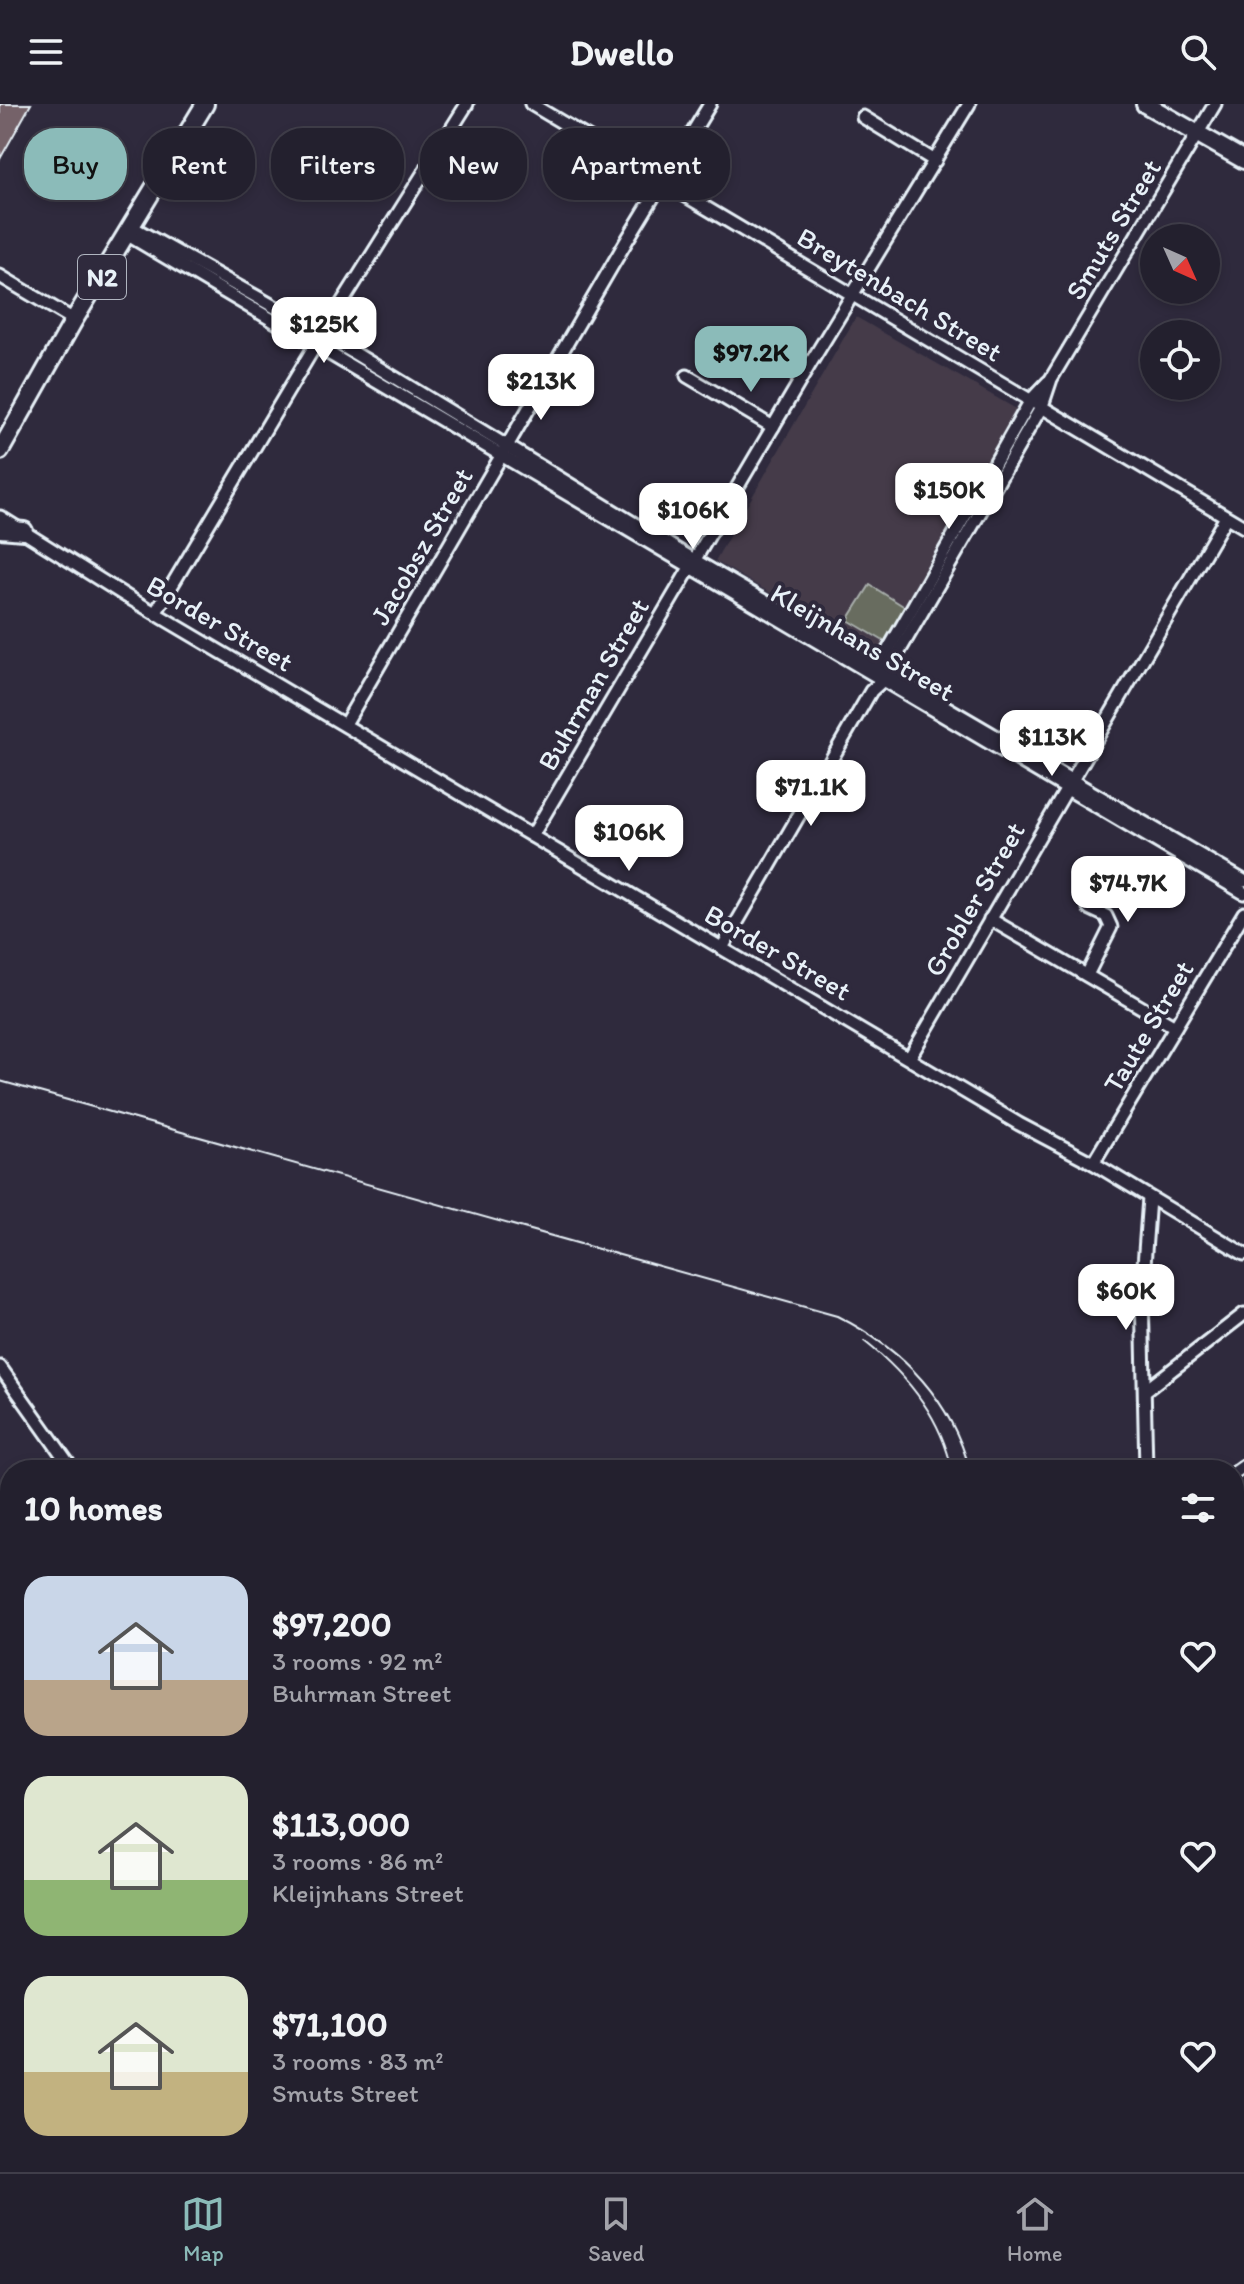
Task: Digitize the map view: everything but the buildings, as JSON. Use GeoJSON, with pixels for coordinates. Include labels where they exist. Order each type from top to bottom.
{"type":"FeatureCollection","features":[{"type":"Feature","properties":{"kind":"highway","name":"N2"},"geometry":{"type":"LineString","coordinates":[[0,451],[74,320],[205,104]]}},
{"type":"Feature","properties":{"kind":"highway"},"geometry":{"type":"LineString","coordinates":[[1145,104],[1244,160]]}},
{"type":"Feature","properties":{"kind":"highway"},"geometry":{"type":"LineString","coordinates":[[0,529],[24,531]]}},
{"type":"Feature","properties":{"kind":"street"},"geometry":{"type":"LineString","coordinates":[[156,612],[319,339],[467,104]]}},
{"type":"Feature","properties":{"kind":"street","name":"Breytenbach Street"},"geometry":{"type":"LineString","coordinates":[[531,104],[572,128]]}},
{"type":"Feature","properties":{"kind":"street","name":"Jacobsz Street"},"geometry":{"type":"LineString","coordinates":[[695,128],[710,104]]}},
{"type":"Feature","properties":{"kind":"street","name":"Buhrman Street"},"geometry":{"type":"LineString","coordinates":[[532,836],[691,564],[969,104]]}},
{"type":"Feature","properties":{"kind":"street","name":"Smuts Street"},"geometry":{"type":"LineString","coordinates":[[722,948],[1036,403],[1215,104]]}},
{"type":"Feature","properties":{"kind":"street"},"geometry":{"type":"LineString","coordinates":[[863,117],[935,161]]}},
{"type":"Feature","properties":{"kind":"street","name":"Jacobsz Street"},"geometry":{"type":"LineString","coordinates":[[345,724],[652,200]]}},
{"type":"Feature","properties":{"kind":"street","name":"Breytenbach Street"},"geometry":{"type":"LineString","coordinates":[[695,200],[1244,527]]}},
{"type":"Feature","properties":{"kind":"street","name":"Kleijnhans Street"},"geometry":{"type":"LineString","coordinates":[[130,231],[319,339],[691,564],[1069,785],[1244,893]]}},
{"type":"Feature","properties":{"kind":"street"},"geometry":{"type":"LineString","coordinates":[[0,276],[74,320]]}},
{"type":"Feature","properties":{"kind":"street"},"geometry":{"type":"LineString","coordinates":[[687,376],[773,427]]}},
{"type":"Feature","properties":{"kind":"street","name":"Border Street"},"geometry":{"type":"LineString","coordinates":[[0,517],[532,836],[1244,1254]]}},
{"type":"Feature","properties":{"kind":"street","name":"Grobler Street"},"geometry":{"type":"LineString","coordinates":[[910,1057],[1226,517]]}},
{"type":"Feature","properties":{"kind":"street","name":"Kleijnhans Street"},"geometry":{"type":"LineString","coordinates":[[1069,785],[1244,881]]}},
{"type":"Feature","properties":{"kind":"street"},"geometry":{"type":"LineString","coordinates":[[1087,975],[1111,927],[1106,916],[1089,908]]}},
{"type":"Feature","properties":{"kind":"street","name":"Taute Street"},"geometry":{"type":"LineString","coordinates":[[1093,1163],[1244,913]]}},
{"type":"Feature","properties":{"kind":"street"},"geometry":{"type":"LineString","coordinates":[[990,919],[1175,1027]]}},
{"type":"Feature","properties":{"kind":"street"},"geometry":{"type":"LineString","coordinates":[[1146,1460],[1142,1292],[1149,1198]]}},
{"type":"Feature","properties":{"kind":"street"},"geometry":{"type":"LineString","coordinates":[[1146,1390],[1244,1314]]}},
{"type":"Feature","properties":{"kind":"street"},"geometry":{"type":"LineString","coordinates":[[0,1367],[66,1460]]}},
{"type":"Feature","properties":{"kind":"shaded area"},"geometry":{"type":"Polygon","coordinates":[[[856,317],[1018,410],[877,655],[715,561],[856,317]]]}},
{"type":"Feature","properties":{"kind":"green space"},"geometry":{"type":"Polygon","coordinates":[[[870,585],[908,609],[887,643],[848,620],[870,585]]]}},
{"type":"Feature","properties":{"kind":"railway"},"geometry":{"type":"LineString","coordinates":[[0,1081],[837,1316],[883,1344],[921,1378],[950,1420],[967,1460]]}},
{"type":"Feature","properties":{"kind":"railway"},"geometry":{"type":"LineString","coordinates":[[864,1341],[894,1368],[920,1398],[940,1432],[949,1460]]}}]}
